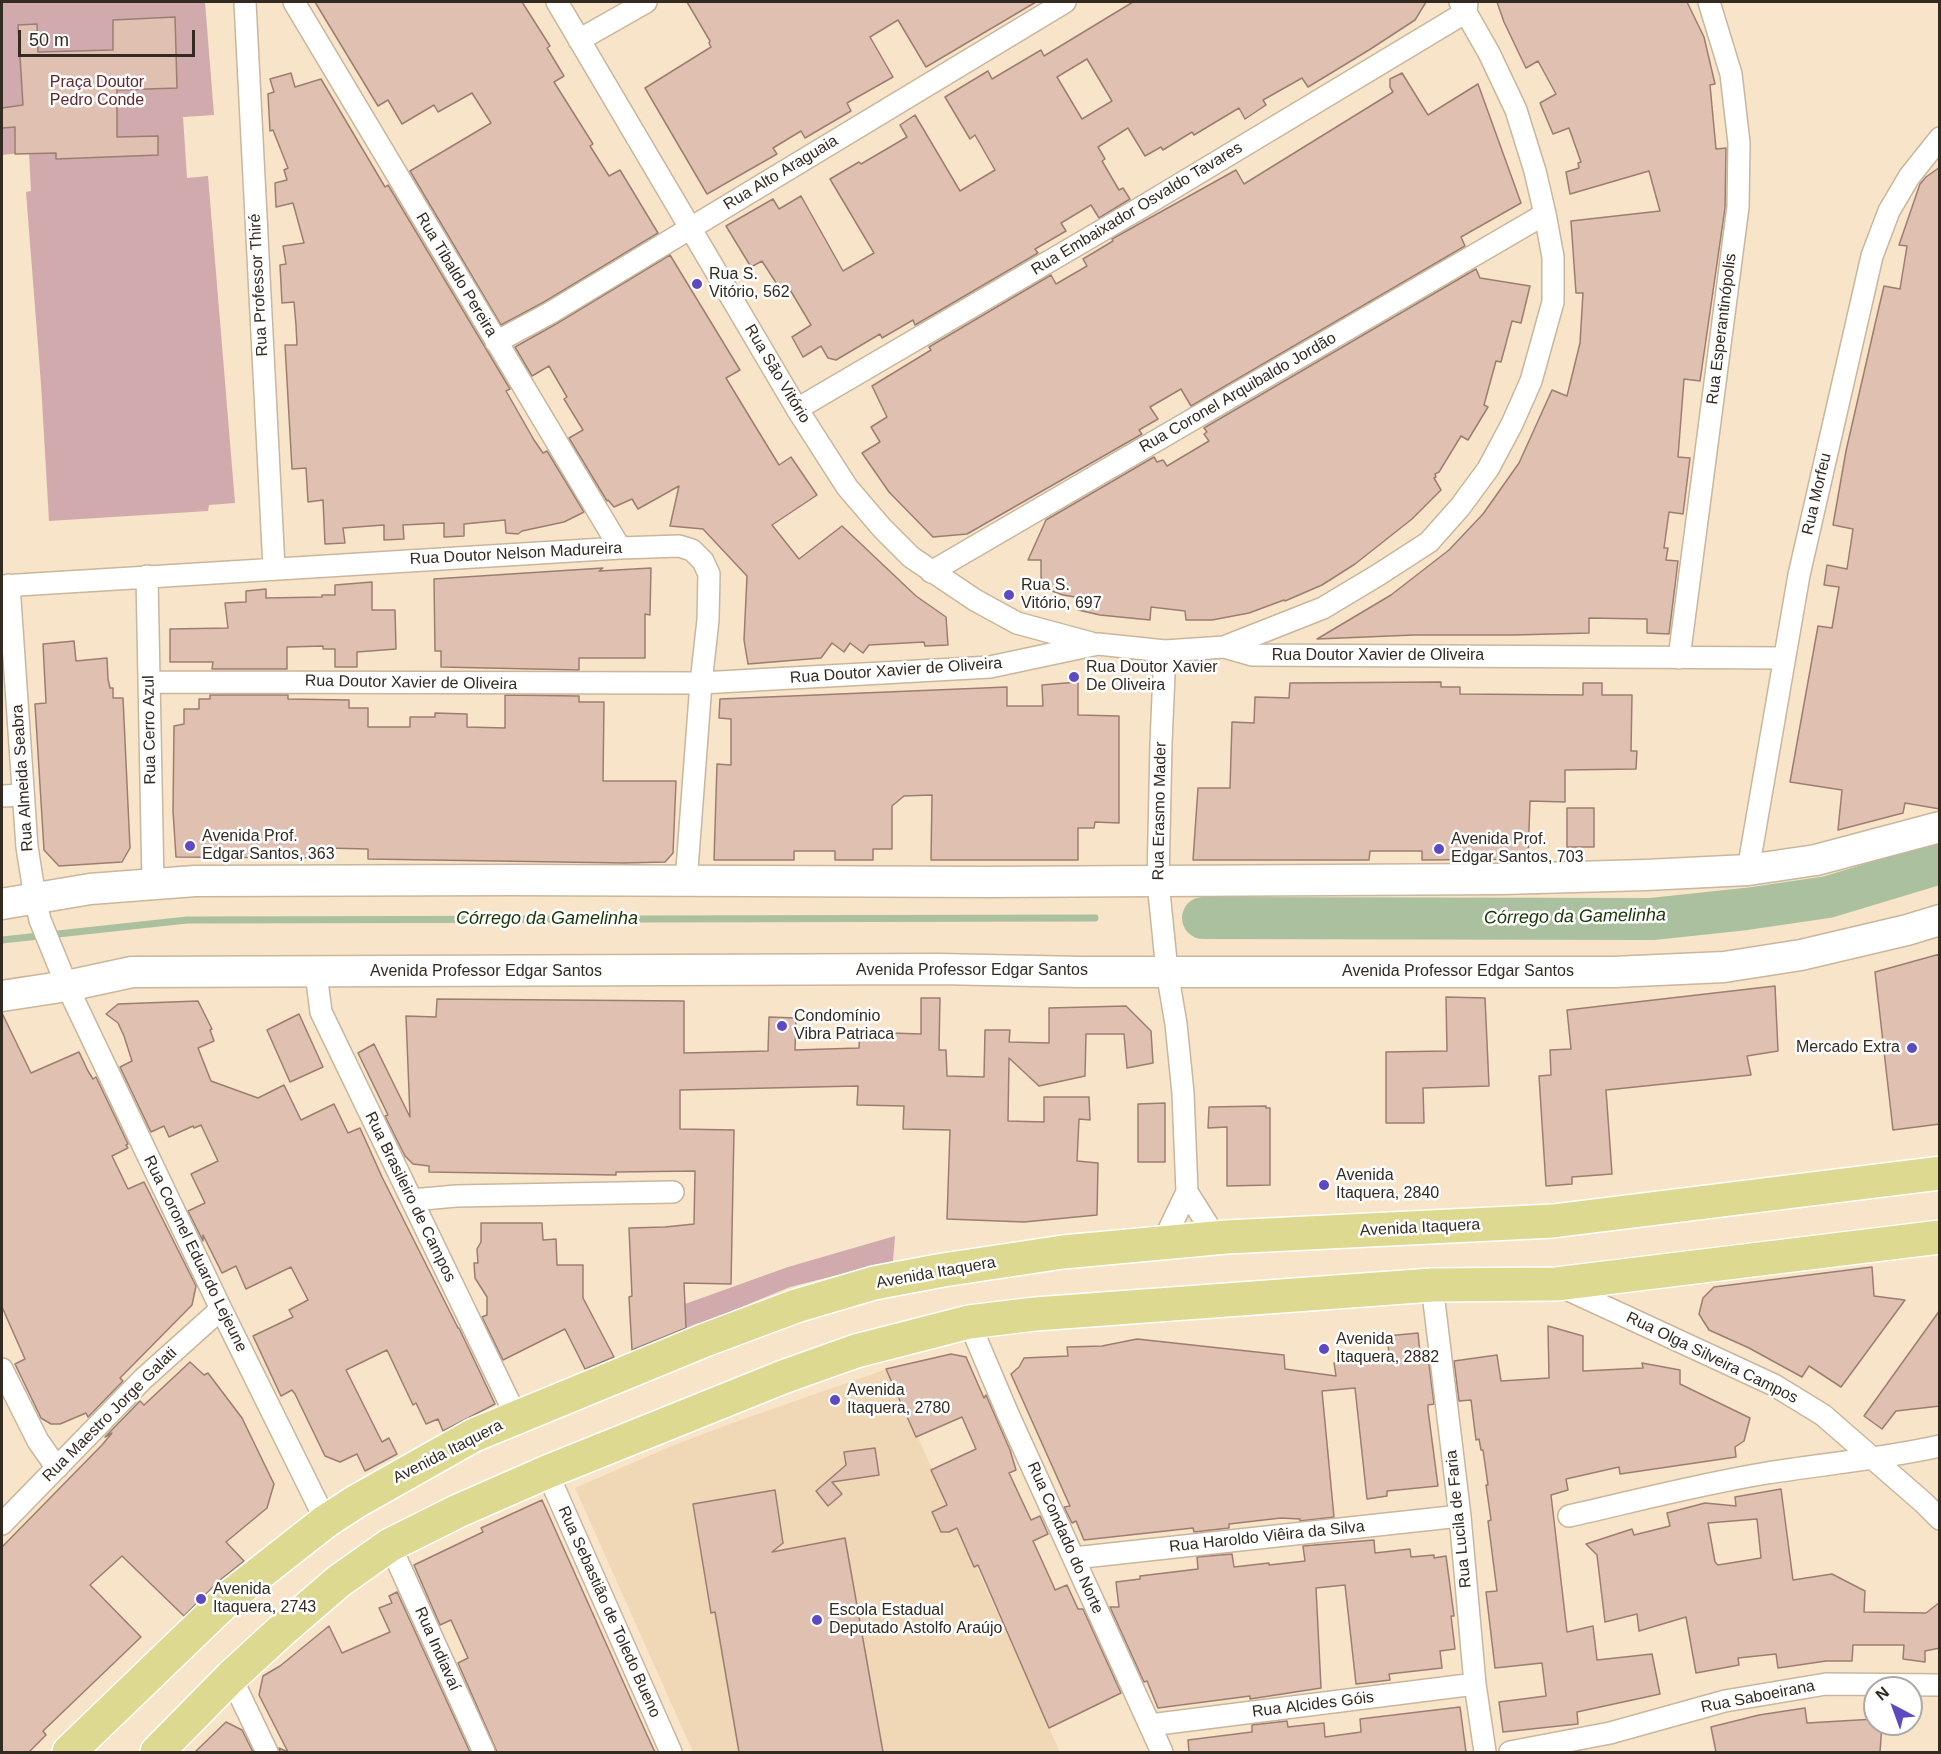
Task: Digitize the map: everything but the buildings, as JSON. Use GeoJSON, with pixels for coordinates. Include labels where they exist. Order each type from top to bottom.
{"type":"FeatureCollection","features":[{"type":"Feature","properties":{"kind":"main road"},"geometry":{"type":"LineString","coordinates":[[2,904],[38,909],[90,889],[195,881],[250,880],[1158,882],[1502,879],[1646,875],[1748,870],[1816,860],[1940,827]]}},
{"type":"Feature","properties":{"kind":"main road","name":"Avenida Professor Edgar Santos"},"geometry":{"type":"LineString","coordinates":[[2,996],[63,976],[132,972],[939,969],[1081,972],[1614,972],[1724,967],[1801,956],[1940,920]]}},
{"type":"Feature","properties":{"kind":"main road","name":"Avenida Itaquera"},"geometry":{"type":"LineString","coordinates":[[69,1752],[233,1594],[326,1521],[474,1435],[705,1340],[786,1310],[874,1283],[1063,1252],[1163,1242],[1552,1221],[1940,1173]]}},
{"type":"Feature","properties":{"kind":"main road"},"geometry":{"type":"LineString","coordinates":[[157,1752],[231,1677],[281,1631],[339,1581],[390,1545],[458,1511],[547,1472],[783,1377],[856,1351],[969,1322],[1035,1314],[1432,1285],[1556,1284],[1940,1237]]}},
{"type":"Feature","properties":{"kind":"street","name":"Rua Professor Thiré"},"geometry":{"type":"LineString","coordinates":[[245,2],[274,568]]}},
{"type":"Feature","properties":{"kind":"street","name":"Rua Tibaldo Pereira"},"geometry":{"type":"LineString","coordinates":[[294,2],[620,548]]}},
{"type":"Feature","properties":{"kind":"street","name":"Rua São Vitório"},"geometry":{"type":"LineString","coordinates":[[557,2],[797,409],[847,488],[911,557],[975,600],[1017,623],[1098,644]]}},
{"type":"Feature","properties":{"kind":"street"},"geometry":{"type":"LineString","coordinates":[[579,40],[646,2]]}},
{"type":"Feature","properties":{"kind":"street","name":"Rua Alto Araguaia"},"geometry":{"type":"LineString","coordinates":[[496,342],[550,313],[1065,2]]}},
{"type":"Feature","properties":{"kind":"street","name":"Rua Esperantinópolis"},"geometry":{"type":"LineString","coordinates":[[1679,658],[1738,207],[1739,143],[1731,74],[1709,2]]}},
{"type":"Feature","properties":{"kind":"street"},"geometry":{"type":"LineString","coordinates":[[1224,647],[1320,609],[1429,542],[1461,507],[1488,469],[1512,424],[1531,381],[1553,302],[1553,257],[1535,171],[1516,110],[1464,5]]}},
{"type":"Feature","properties":{"kind":"street","name":"Rua Embaixador Osvaldo Tavares"},"geometry":{"type":"LineString","coordinates":[[797,409],[1142,207],[1464,5]]}},
{"type":"Feature","properties":{"kind":"street","name":"Rua Morfeu"},"geometry":{"type":"LineString","coordinates":[[1748,870],[1784,658],[1817,494],[1872,256],[1889,211],[1909,177],[1940,138]]}},
{"type":"Feature","properties":{"kind":"street","name":"Rua Coronel Arquibaldo Jordão"},"geometry":{"type":"LineString","coordinates":[[931,572],[1545,214]]}},
{"type":"Feature","properties":{"kind":"street","name":"Rua Doutor Nelson Madureira"},"geometry":{"type":"LineString","coordinates":[[5,585],[620,548],[679,546],[692,550],[703,561],[709,574],[708,620],[686,882]]}},
{"type":"Feature","properties":{"kind":"street","name":"Rua Cerro Azul"},"geometry":{"type":"LineString","coordinates":[[147,576],[153,884]]}},
{"type":"Feature","properties":{"kind":"street","name":"Rua Almeida Seabra"},"geometry":{"type":"LineString","coordinates":[[5,585],[27,847],[38,909],[63,976]]}},
{"type":"Feature","properties":{"kind":"street","name":"Rua Doutor Xavier de Oliveira"},"geometry":{"type":"LineString","coordinates":[[149,682],[701,683],[990,667],[1098,644],[1166,651],[1224,647],[1252,655],[1784,658]]}},
{"type":"Feature","properties":{"kind":"street","name":"Rua Erasmo Mader"},"geometry":{"type":"LineString","coordinates":[[1166,651],[1161,743],[1158,882],[1183,1093],[1186,1192]]}},
{"type":"Feature","properties":{"kind":"street"},"geometry":{"type":"LineString","coordinates":[[2,796],[23,795]]}},
{"type":"Feature","properties":{"kind":"street","name":"Rua Brasileiro de Campos"},"geometry":{"type":"LineString","coordinates":[[316,973],[321,1012],[517,1418]]}},
{"type":"Feature","properties":{"kind":"street","name":"Rua Coronel Eduardo Lejeune"},"geometry":{"type":"LineString","coordinates":[[63,976],[221,1309],[326,1521]]}},
{"type":"Feature","properties":{"kind":"street"},"geometry":{"type":"LineString","coordinates":[[412,1200],[456,1196],[673,1192]]}},
{"type":"Feature","properties":{"kind":"street"},"geometry":{"type":"LineString","coordinates":[[1186,1192],[1216,1239]]}},
{"type":"Feature","properties":{"kind":"street"},"geometry":{"type":"LineString","coordinates":[[1163,1242],[1186,1192]]}},
{"type":"Feature","properties":{"kind":"street","name":"Rua Olga Silveira Campos"},"geometry":{"type":"LineString","coordinates":[[1556,1284],[1774,1385],[1823,1415],[1924,1503],[1940,1520]]}},
{"type":"Feature","properties":{"kind":"street","name":"Rua Lucila de Faria"},"geometry":{"type":"LineString","coordinates":[[1432,1285],[1460,1516],[1475,1684],[1485,1752]]}},
{"type":"Feature","properties":{"kind":"street","name":"Rua Maestro Jorge Galati"},"geometry":{"type":"LineString","coordinates":[[2,1524],[143,1379],[221,1309]]}},
{"type":"Feature","properties":{"kind":"street","name":"Rua Condado do Norte"},"geometry":{"type":"LineString","coordinates":[[969,1322],[1162,1752]]}},
{"type":"Feature","properties":{"kind":"street"},"geometry":{"type":"LineString","coordinates":[[2,1369],[38,1441],[57,1468]]}},
{"type":"Feature","properties":{"kind":"street"},"geometry":{"type":"LineString","coordinates":[[1569,1516],[1691,1486],[1768,1473],[1873,1460],[1940,1446]]}},
{"type":"Feature","properties":{"kind":"street","name":"Rua Sebastião de Toledo Bueno"},"geometry":{"type":"LineString","coordinates":[[547,1472],[671,1752]]}},
{"type":"Feature","properties":{"kind":"street","name":"Rua Haroldo Viêira da Silva"},"geometry":{"type":"LineString","coordinates":[[1074,1558],[1460,1516]]}},
{"type":"Feature","properties":{"kind":"street","name":"Rua Indiavaí"},"geometry":{"type":"LineString","coordinates":[[390,1545],[484,1752]]}},
{"type":"Feature","properties":{"kind":"street"},"geometry":{"type":"LineString","coordinates":[[231,1677],[267,1752]]}},
{"type":"Feature","properties":{"kind":"street","name":"Rua Alcides Góis"},"geometry":{"type":"LineString","coordinates":[[1150,1725],[1475,1684]]}},
{"type":"Feature","properties":{"kind":"street","name":"Rua Saboeirana"},"geometry":{"type":"LineString","coordinates":[[1510,1752],[1611,1733],[1725,1701],[1826,1684],[1940,1685]]}},
{"type":"Feature","properties":{"kind":"shaded area","name":"Escola Estadual Deputado Astolfo Araújo"},"geometry":{"type":"Polygon","coordinates":[[[887,1369],[1060,1752],[693,1752],[575,1488],[674,1445],[887,1369]]]}},
{"type":"Feature","properties":{"kind":"green space","name":"Praça Doutor Pedro Conde"},"geometry":{"type":"Polygon","coordinates":[[[2,2],[205,2],[214,115],[183,117],[187,178],[208,176],[235,503],[209,505],[208,511],[49,521],[26,192],[31,191],[29,152],[2,155],[2,2]]]}},
{"type":"Feature","properties":{"kind":"green space"},"geometry":{"type":"Polygon","coordinates":[[[895,1236],[893,1261],[790,1287],[686,1330],[685,1304],[788,1267],[895,1236]]]}},
{"type":"Feature","properties":{"kind":"waterway","name":"Córrego da Gamelinha"},"geometry":{"type":"LineString","coordinates":[[1203,918],[1652,919],[1828,897],[1940,863]]}},
{"type":"Feature","properties":{"kind":"waterway","name":"Córrego da Gamelinha"},"geometry":{"type":"LineString","coordinates":[[2,940],[187,920],[1095,918]]}},
{"type":"Feature","properties":{"kind":"place","name":"Rua S. Vitório, 562"},"geometry":{"type":"Point","coordinates":[697,284]}},
{"type":"Feature","properties":{"kind":"place","name":"Rua S. Vitório, 697"},"geometry":{"type":"Point","coordinates":[1009,595]}},
{"type":"Feature","properties":{"kind":"place","name":"Rua Doutor Xavier De Oliveira"},"geometry":{"type":"Point","coordinates":[1074,677]}},
{"type":"Feature","properties":{"kind":"place","name":"Avenida Prof. Edgar Santos, 363"},"geometry":{"type":"Point","coordinates":[190,846]}},
{"type":"Feature","properties":{"kind":"place","name":"Avenida Prof. Edgar Santos, 703"},"geometry":{"type":"Point","coordinates":[1439,849]}},
{"type":"Feature","properties":{"kind":"place","name":"Condomínio Vibra Patriaca"},"geometry":{"type":"Point","coordinates":[782,1026]}},
{"type":"Feature","properties":{"kind":"place","name":"Mercado Extra"},"geometry":{"type":"Point","coordinates":[1912,1048]}},
{"type":"Feature","properties":{"kind":"place","name":"Avenida Itaquera, 2840"},"geometry":{"type":"Point","coordinates":[1324,1185]}},
{"type":"Feature","properties":{"kind":"place","name":"Avenida Itaquera, 2882"},"geometry":{"type":"Point","coordinates":[1324,1349]}},
{"type":"Feature","properties":{"kind":"place","name":"Avenida Itaquera, 2780"},"geometry":{"type":"Point","coordinates":[835,1400]}},
{"type":"Feature","properties":{"kind":"place","name":"Avenida Itaquera, 2743"},"geometry":{"type":"Point","coordinates":[201,1599]}},
{"type":"Feature","properties":{"kind":"place","name":"Escola Estadual Deputado Astolfo Araújo"},"geometry":{"type":"Point","coordinates":[817,1620]}}]}
